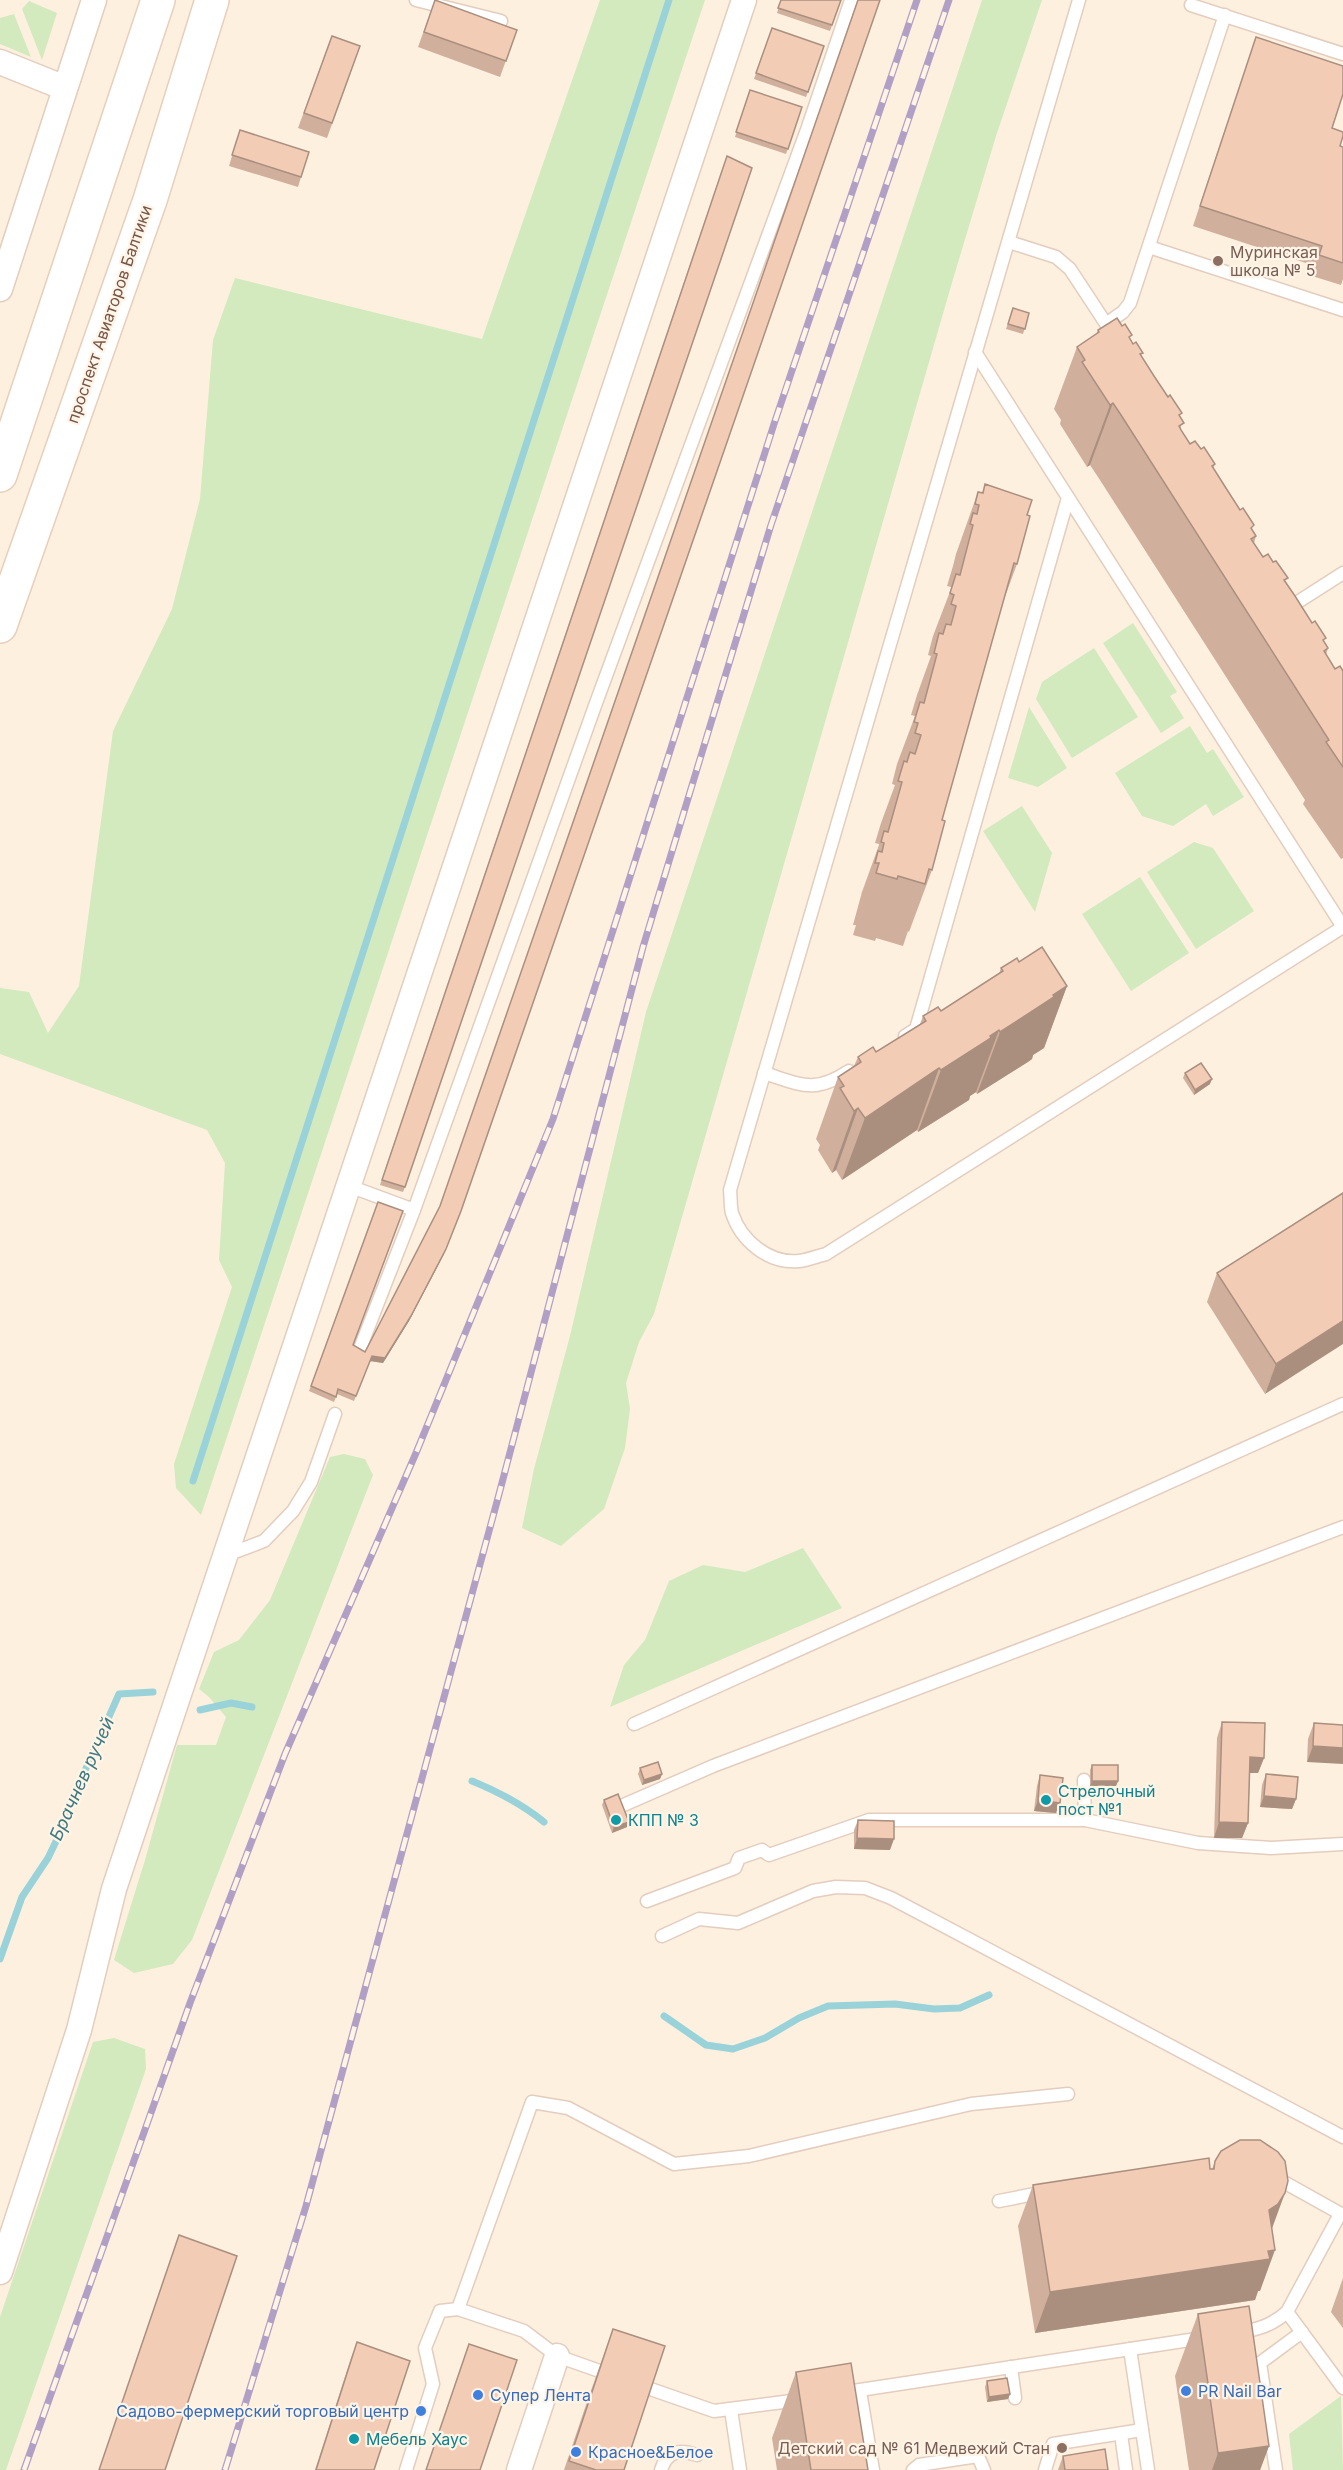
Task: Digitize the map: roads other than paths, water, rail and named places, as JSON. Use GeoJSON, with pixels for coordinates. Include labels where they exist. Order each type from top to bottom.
{"type":"FeatureCollection","features":[{"type":"Feature","properties":{"kind":"street"},"geometry":{"type":"LineString","coordinates":[[0,289],[94,0]]}},
{"type":"Feature","properties":{"kind":"street"},"geometry":{"type":"LineString","coordinates":[[0,475],[158,0]]}},
{"type":"Feature","properties":{"kind":"street","name":"проспект Авиаторов Балтики"},"geometry":{"type":"LineString","coordinates":[[0,626],[150,200],[212,0]]}},
{"type":"Feature","properties":{"kind":"street"},"geometry":{"type":"LineString","coordinates":[[0,2272],[79,2030],[114,1889],[744,0]]}},
{"type":"Feature","properties":{"kind":"street"},"geometry":{"type":"LineString","coordinates":[[0,62],[65,88]]}},
{"type":"Feature","properties":{"kind":"street"},"geometry":{"type":"LineString","coordinates":[[519,2470],[557,2356]]}},
{"type":"Feature","properties":{"kind":"lane"},"geometry":{"type":"LineString","coordinates":[[416,0],[501,21]]}},
{"type":"Feature","properties":{"kind":"lane"},"geometry":{"type":"LineString","coordinates":[[362,1346],[414,1210],[596,702],[808,127],[851,0]]}},
{"type":"Feature","properties":{"kind":"lane"},"geometry":{"type":"LineString","coordinates":[[975,352],[1343,927],[826,1254],[798,1261],[773,1258],[756,1249],[741,1232],[732,1212],[730,1190],[975,352],[1009,242],[1079,0]]}},
{"type":"Feature","properties":{"kind":"lane"},"geometry":{"type":"LineString","coordinates":[[1191,4],[1343,54]]}},
{"type":"Feature","properties":{"kind":"lane"},"geometry":{"type":"LineString","coordinates":[[1106,324],[1123,312],[1130,303],[1225,15]]}},
{"type":"Feature","properties":{"kind":"lane"},"geometry":{"type":"LineString","coordinates":[[1009,242],[1056,257],[1070,269],[1118,343]]}},
{"type":"Feature","properties":{"kind":"lane"},"geometry":{"type":"LineString","coordinates":[[1149,247],[1343,310]]}},
{"type":"Feature","properties":{"kind":"lane"},"geometry":{"type":"LineString","coordinates":[[897,1041],[916,1029],[1068,498]]}},
{"type":"Feature","properties":{"kind":"lane"},"geometry":{"type":"LineString","coordinates":[[1289,607],[1343,573]]}},
{"type":"Feature","properties":{"kind":"lane"},"geometry":{"type":"LineString","coordinates":[[764,1073],[808,1086],[821,1086],[832,1082],[860,1064]]}},
{"type":"Feature","properties":{"kind":"lane"},"geometry":{"type":"LineString","coordinates":[[349,1186],[414,1210]]}},
{"type":"Feature","properties":{"kind":"lane"},"geometry":{"type":"LineString","coordinates":[[634,1724],[1343,1404]]}},
{"type":"Feature","properties":{"kind":"lane"},"geometry":{"type":"LineString","coordinates":[[227,1555],[264,1541],[293,1511],[311,1482],[335,1414]]}},
{"type":"Feature","properties":{"kind":"lane"},"geometry":{"type":"LineString","coordinates":[[619,1807],[713,1766],[1343,1527]]}},
{"type":"Feature","properties":{"kind":"lane"},"geometry":{"type":"LineString","coordinates":[[1083,1780],[1085,1820]]}},
{"type":"Feature","properties":{"kind":"lane"},"geometry":{"type":"LineString","coordinates":[[647,1901],[735,1868],[739,1858],[762,1850],[769,1855],[869,1820],[1085,1820],[1198,1843],[1272,1848],[1343,1844]]}},
{"type":"Feature","properties":{"kind":"lane"},"geometry":{"type":"LineString","coordinates":[[662,1936],[699,1919],[738,1923],[813,1891],[836,1887],[865,1888],[891,1898],[1343,2137]]}},
{"type":"Feature","properties":{"kind":"lane"},"geometry":{"type":"LineString","coordinates":[[458,2309],[532,2102],[568,2108],[674,2164],[749,2156],[971,2104],[1068,2094]]}},
{"type":"Feature","properties":{"kind":"lane"},"geometry":{"type":"LineString","coordinates":[[831,2395],[1262,2329],[1276,2322],[1287,2312],[1342,2214],[1261,2169]]}},
{"type":"Feature","properties":{"kind":"lane"},"geometry":{"type":"LineString","coordinates":[[999,2201],[1055,2191]]}},
{"type":"Feature","properties":{"kind":"lane"},"geometry":{"type":"LineString","coordinates":[[406,2470],[433,2384],[425,2348],[440,2311],[458,2309],[524,2331],[557,2356],[714,2411],[810,2398]]}},
{"type":"Feature","properties":{"kind":"lane"},"geometry":{"type":"LineString","coordinates":[[1287,2312],[1343,2388]]}},
{"type":"Feature","properties":{"kind":"lane"},"geometry":{"type":"LineString","coordinates":[[1276,2470],[1260,2363],[1302,2332]]}},
{"type":"Feature","properties":{"kind":"lane"},"geometry":{"type":"LineString","coordinates":[[1130,2349],[1148,2470]]}},
{"type":"Feature","properties":{"kind":"lane"},"geometry":{"type":"LineString","coordinates":[[1011,2367],[1016,2398]]}},
{"type":"Feature","properties":{"kind":"lane"},"geometry":{"type":"LineString","coordinates":[[860,2391],[873,2470]]}},
{"type":"Feature","properties":{"kind":"lane"},"geometry":{"type":"LineString","coordinates":[[731,2410],[740,2470]]}},
{"type":"Feature","properties":{"kind":"lane"},"geometry":{"type":"LineString","coordinates":[[1045,2470],[1053,2444],[1142,2430]]}},
{"type":"Feature","properties":{"kind":"lane"},"geometry":{"type":"LineString","coordinates":[[1121,2434],[1126,2470]]}},
{"type":"Feature","properties":{"kind":"lane"},"geometry":{"type":"LineString","coordinates":[[661,2470],[663,2461],[672,2452],[684,2451],[697,2455]]}},
{"type":"Feature","properties":{"kind":"lane"},"geometry":{"type":"LineString","coordinates":[[913,2470],[919,2465],[978,2456],[984,2470]]}},
{"type":"Feature","properties":{"kind":"waterway"},"geometry":{"type":"LineString","coordinates":[[193,1481],[669,0]]}},
{"type":"Feature","properties":{"kind":"waterway","name":"Брачнев ручей"},"geometry":{"type":"LineString","coordinates":[[0,1959],[22,1897],[48,1858],[61,1831],[72,1800],[119,1694],[153,1692]]}},
{"type":"Feature","properties":{"kind":"waterway","name":"Брачнев ручей"},"geometry":{"type":"LineString","coordinates":[[200,1710],[231,1703],[252,1707]]}},
{"type":"Feature","properties":{"kind":"waterway"},"geometry":{"type":"LineString","coordinates":[[472,1781],[510,1799],[544,1822]]}},
{"type":"Feature","properties":{"kind":"waterway","name":"Брачнев ручей"},"geometry":{"type":"LineString","coordinates":[[664,2016],[706,2045],[733,2049],[765,2038],[799,2018],[828,2006],[895,2004],[934,2009],[960,2008],[989,1995]]}},
{"type":"Feature","properties":{"kind":"railway"},"geometry":{"type":"LineString","coordinates":[[24,2470],[190,2003],[285,1754],[416,1453],[553,1119],[774,424],[917,0]]}},
{"type":"Feature","properties":{"kind":"railway"},"geometry":{"type":"LineString","coordinates":[[225,2470],[306,2206],[498,1498],[643,947],[771,525],[949,0]]}},
{"type":"Feature","properties":{"kind":"place","name":"Муринская школа № 5"},"geometry":{"type":"Point","coordinates":[1218,261]}},
{"type":"Feature","properties":{"kind":"place","name":"Стрелочный пост №1"},"geometry":{"type":"Point","coordinates":[1046,1800]}},
{"type":"Feature","properties":{"kind":"place","name":"КПП № 3"},"geometry":{"type":"Point","coordinates":[616,1820]}},
{"type":"Feature","properties":{"kind":"place","name":"PR Nail Bar"},"geometry":{"type":"Point","coordinates":[1186,2391]}},
{"type":"Feature","properties":{"kind":"place","name":"Супер Лента"},"geometry":{"type":"Point","coordinates":[478,2395]}},
{"type":"Feature","properties":{"kind":"place","name":"Садово-фермерский торговый центр"},"geometry":{"type":"Point","coordinates":[421,2411]}},
{"type":"Feature","properties":{"kind":"place","name":"Мебель Хаус"},"geometry":{"type":"Point","coordinates":[354,2439]}},
{"type":"Feature","properties":{"kind":"place","name":"Детский сад № 61 Медвежий Стан"},"geometry":{"type":"Point","coordinates":[1062,2448]}},
{"type":"Feature","properties":{"kind":"place","name":"Красное&Белое"},"geometry":{"type":"Point","coordinates":[576,2452]}}]}
